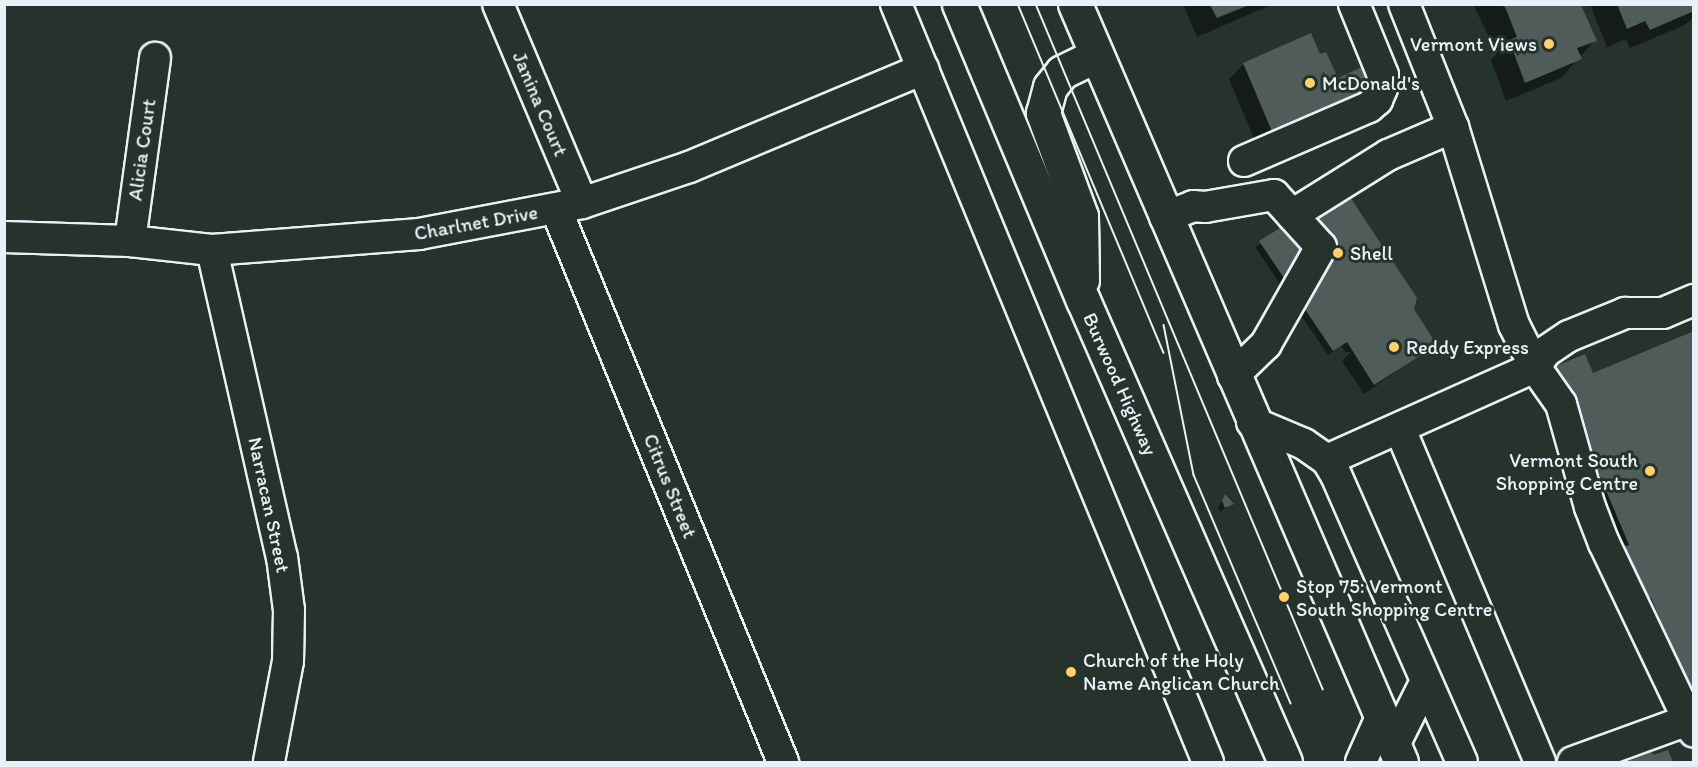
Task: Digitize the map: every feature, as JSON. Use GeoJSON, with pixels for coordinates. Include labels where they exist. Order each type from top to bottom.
{"type":"FeatureCollection","features":[{"type":"Feature","properties":{"kind":"highway","name":"Burwood Highway"},"geometry":{"type":"LineString","coordinates":[[959,4],[1083,300],[1289,758]]}},
{"type":"Feature","properties":{"kind":"highway"},"geometry":{"type":"LineString","coordinates":[[1076,4],[1095,56],[1392,742]]}},
{"type":"Feature","properties":{"kind":"highway"},"geometry":{"type":"LineString","coordinates":[[1083,300],[1081,216],[1043,113],[1050,87],[1062,72],[1095,56]]}},
{"type":"Feature","properties":{"kind":"street","name":"Janina Court"},"geometry":{"type":"LineString","coordinates":[[498,4],[569,206]]}},
{"type":"Feature","properties":{"kind":"street"},"geometry":{"type":"LineString","coordinates":[[896,4],[1208,762]]}},
{"type":"Feature","properties":{"kind":"street"},"geometry":{"type":"LineString","coordinates":[[1244,160],[1369,107],[1377,100],[1382,88],[1383,75],[1354,4]]}},
{"type":"Feature","properties":{"kind":"street"},"geometry":{"type":"LineString","coordinates":[[1404,4],[1453,127],[1500,287],[1535,367],[1564,412],[1590,507],[1692,728],[1573,762]]}},
{"type":"Feature","properties":{"kind":"street","name":"Alicia Court"},"geometry":{"type":"LineString","coordinates":[[130,241],[155,58]]}},
{"type":"Feature","properties":{"kind":"street","name":"Charlnet Drive"},"geometry":{"type":"LineString","coordinates":[[4,237],[130,241],[213,250],[419,234],[569,206],[689,167],[923,69]]}},
{"type":"Feature","properties":{"kind":"street"},"geometry":{"type":"LineString","coordinates":[[1292,215],[1388,155],[1453,127]]}},
{"type":"Feature","properties":{"kind":"street"},"geometry":{"type":"LineString","coordinates":[[1165,217],[1193,206],[1205,207],[1274,195],[1322,248],[1266,344],[1233,376]]}},
{"type":"Feature","properties":{"kind":"street","name":"Citrus Street"},"geometry":{"type":"LineString","coordinates":[[569,206],[783,762]]}},
{"type":"Feature","properties":{"kind":"street","name":"Narracan Street"},"geometry":{"type":"LineString","coordinates":[[213,250],[282,557],[289,610],[288,661],[269,762]]}},
{"type":"Feature","properties":{"kind":"street"},"geometry":{"type":"LineString","coordinates":[[1327,460],[1535,367],[1553,344],[1614,317],[1663,313],[1694,300]]}},
{"type":"Feature","properties":{"kind":"street"},"geometry":{"type":"LineString","coordinates":[[1252,422],[1304,444],[1327,460],[1462,762]]}},
{"type":"Feature","properties":{"kind":"street"},"geometry":{"type":"LineString","coordinates":[[1400,429],[1540,762]]}},
{"type":"Feature","properties":{"kind":"street"},"geometry":{"type":"LineString","coordinates":[[1361,762],[1392,742],[1425,683]]}},
{"type":"Feature","properties":{"kind":"building"},"geometry":{"type":"Polygon","coordinates":[[[1617,4],[1694,4],[1694,11],[1650,30],[1645,21],[1627,29],[1617,4]]]}},
{"type":"Feature","properties":{"kind":"building"},"geometry":{"type":"Polygon","coordinates":[[[1210,5],[1249,5],[1217,18],[1210,5]]]}},
{"type":"Feature","properties":{"kind":"building","name":"Vermont Views"},"geometry":{"type":"Polygon","coordinates":[[[1500,5],[1581,5],[1597,41],[1577,48],[1582,59],[1525,83],[1509,40],[1517,37],[1505,7],[1500,5]]]}},
{"type":"Feature","properties":{"kind":"building","name":"McDonald's"},"geometry":{"type":"Polygon","coordinates":[[[1311,33],[1320,54],[1326,52],[1338,78],[1362,67],[1371,88],[1363,92],[1372,112],[1276,141],[1243,63],[1311,33]]]}},
{"type":"Feature","properties":{"kind":"building"},"geometry":{"type":"Polygon","coordinates":[[[1344,188],[1417,298],[1414,309],[1437,345],[1374,385],[1347,342],[1333,351],[1259,241],[1344,188]]]}},
{"type":"Feature","properties":{"kind":"building","name":"Vermont South Shopping Centre"},"geometry":{"type":"Polygon","coordinates":[[[1694,331],[1693,697],[1651,598],[1645,600],[1623,547],[1629,545],[1554,367],[1585,354],[1593,373],[1694,331]]]}},
{"type":"Feature","properties":{"kind":"building"},"geometry":{"type":"Polygon","coordinates":[[[1225,494],[1234,504],[1225,508],[1222,501],[1225,494]]]}},
{"type":"Feature","properties":{"kind":"building"},"geometry":{"type":"Polygon","coordinates":[[[1668,750],[1673,762],[1625,762],[1652,752],[1653,755],[1668,750]]]}},
{"type":"Feature","properties":{"kind":"tram line"},"geometry":{"type":"LineString","coordinates":[[1018,4],[1164,353]]}},
{"type":"Feature","properties":{"kind":"tram line"},"geometry":{"type":"LineString","coordinates":[[1036,4],[1323,689]]}},
{"type":"Feature","properties":{"kind":"tram line"},"geometry":{"type":"LineString","coordinates":[[1164,325],[1194,475],[1291,703]]}},
{"type":"Feature","properties":{"kind":"place","name":"Vermont Views"},"geometry":{"type":"Point","coordinates":[1549,44]}},
{"type":"Feature","properties":{"kind":"place","name":"McDonald's"},"geometry":{"type":"Point","coordinates":[1310,83]}},
{"type":"Feature","properties":{"kind":"place","name":"Shell"},"geometry":{"type":"Point","coordinates":[1338,253]}},
{"type":"Feature","properties":{"kind":"place","name":"Reddy Express"},"geometry":{"type":"Point","coordinates":[1394,347]}},
{"type":"Feature","properties":{"kind":"place","name":"Vermont South Shopping Centre"},"geometry":{"type":"Point","coordinates":[1650,471]}},
{"type":"Feature","properties":{"kind":"place","name":"Stop 75: Vermont South Shopping Centre"},"geometry":{"type":"Point","coordinates":[1284,597]}},
{"type":"Feature","properties":{"kind":"place","name":"Church of the Holy Name Anglican Church"},"geometry":{"type":"Point","coordinates":[1071,672]}}]}
